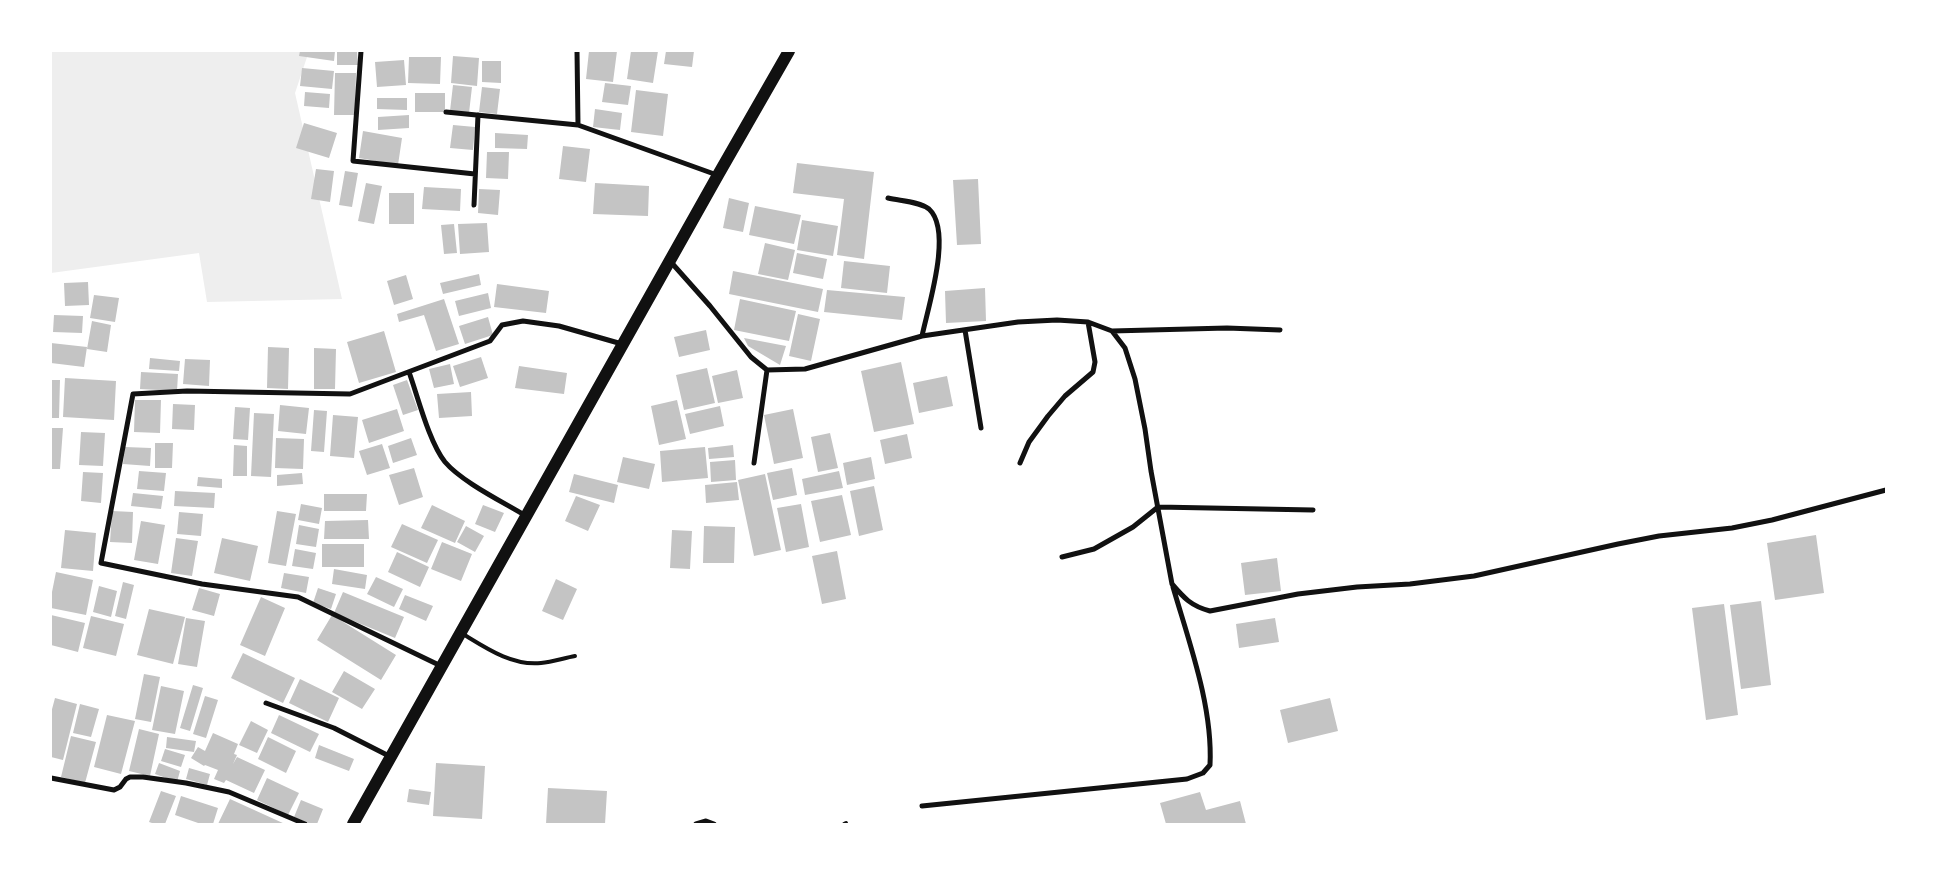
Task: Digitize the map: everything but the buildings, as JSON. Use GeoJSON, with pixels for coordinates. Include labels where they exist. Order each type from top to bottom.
{"type":"FeatureCollection","features":[{"type":"Feature","properties":{"kind":"main road"},"geometry":{"type":"LineString","coordinates":[[353,824],[789,51]]}},
{"type":"Feature","properties":{"kind":"street"},"geometry":{"type":"LineString","coordinates":[[361,51],[353,161],[475,174]]}},
{"type":"Feature","properties":{"kind":"street"},"geometry":{"type":"LineString","coordinates":[[577,51],[578,125]]}},
{"type":"Feature","properties":{"kind":"street"},"geometry":{"type":"LineString","coordinates":[[446,112],[578,125],[718,175]]}},
{"type":"Feature","properties":{"kind":"street"},"geometry":{"type":"LineString","coordinates":[[474,205],[478,116]]}},
{"type":"Feature","properties":{"kind":"street"},"geometry":{"type":"LineString","coordinates":[[888,198],[919,204],[928,208],[937,224],[941,244],[939,263],[922,336]]}},
{"type":"Feature","properties":{"kind":"street"},"geometry":{"type":"LineString","coordinates":[[670,260],[751,357],[767,370],[805,369],[922,336],[1018,322],[1057,320],[1088,322],[1112,331],[1227,328],[1280,330]]}},
{"type":"Feature","properties":{"kind":"street"},"geometry":{"type":"LineString","coordinates":[[442,666],[298,597],[202,584],[101,564],[133,394],[187,391],[350,394],[490,341],[502,325],[523,321],[559,326],[623,344]]}},
{"type":"Feature","properties":{"kind":"street"},"geometry":{"type":"LineString","coordinates":[[1020,463],[1029,442],[1048,416],[1065,396],[1093,372],[1095,362],[1088,322]]}},
{"type":"Feature","properties":{"kind":"street"},"geometry":{"type":"LineString","coordinates":[[965,330],[981,428]]}},
{"type":"Feature","properties":{"kind":"street"},"geometry":{"type":"LineString","coordinates":[[922,806],[1187,779],[1203,773],[1210,765],[1210,732],[1194,657],[1172,584],[1145,429],[1131,365],[1125,348],[1112,331]]}},
{"type":"Feature","properties":{"kind":"street"},"geometry":{"type":"LineString","coordinates":[[754,463],[767,370]]}},
{"type":"Feature","properties":{"kind":"street"},"geometry":{"type":"LineString","coordinates":[[409,372],[432,438],[445,462],[466,479],[526,517]]}},
{"type":"Feature","properties":{"kind":"street"},"geometry":{"type":"LineString","coordinates":[[1172,584],[1196,608],[1210,611],[1298,594],[1474,576],[1618,544],[1772,520],[1886,490]]}},
{"type":"Feature","properties":{"kind":"street"},"geometry":{"type":"LineString","coordinates":[[1062,557],[1094,549],[1133,527],[1158,507],[1313,510]]}},
{"type":"Feature","properties":{"kind":"street"},"geometry":{"type":"LineString","coordinates":[[266,703],[334,728],[391,757]]}},
{"type":"Feature","properties":{"kind":"street"},"geometry":{"type":"LineString","coordinates":[[51,778],[114,790],[130,777],[186,783],[229,792],[305,824]]}},
{"type":"Feature","properties":{"kind":"street"},"geometry":{"type":"LineString","coordinates":[[696,824],[706,821],[714,824]]}},
{"type":"Feature","properties":{"kind":"lane"},"geometry":{"type":"LineString","coordinates":[[461,633],[494,652],[522,662],[541,663],[575,656]]}},
{"type":"Feature","properties":{"kind":"shaded area"},"geometry":{"type":"Polygon","coordinates":[[[51,51],[309,51],[295,93],[342,299],[207,302],[199,253],[51,273],[51,51]]]}}]}
